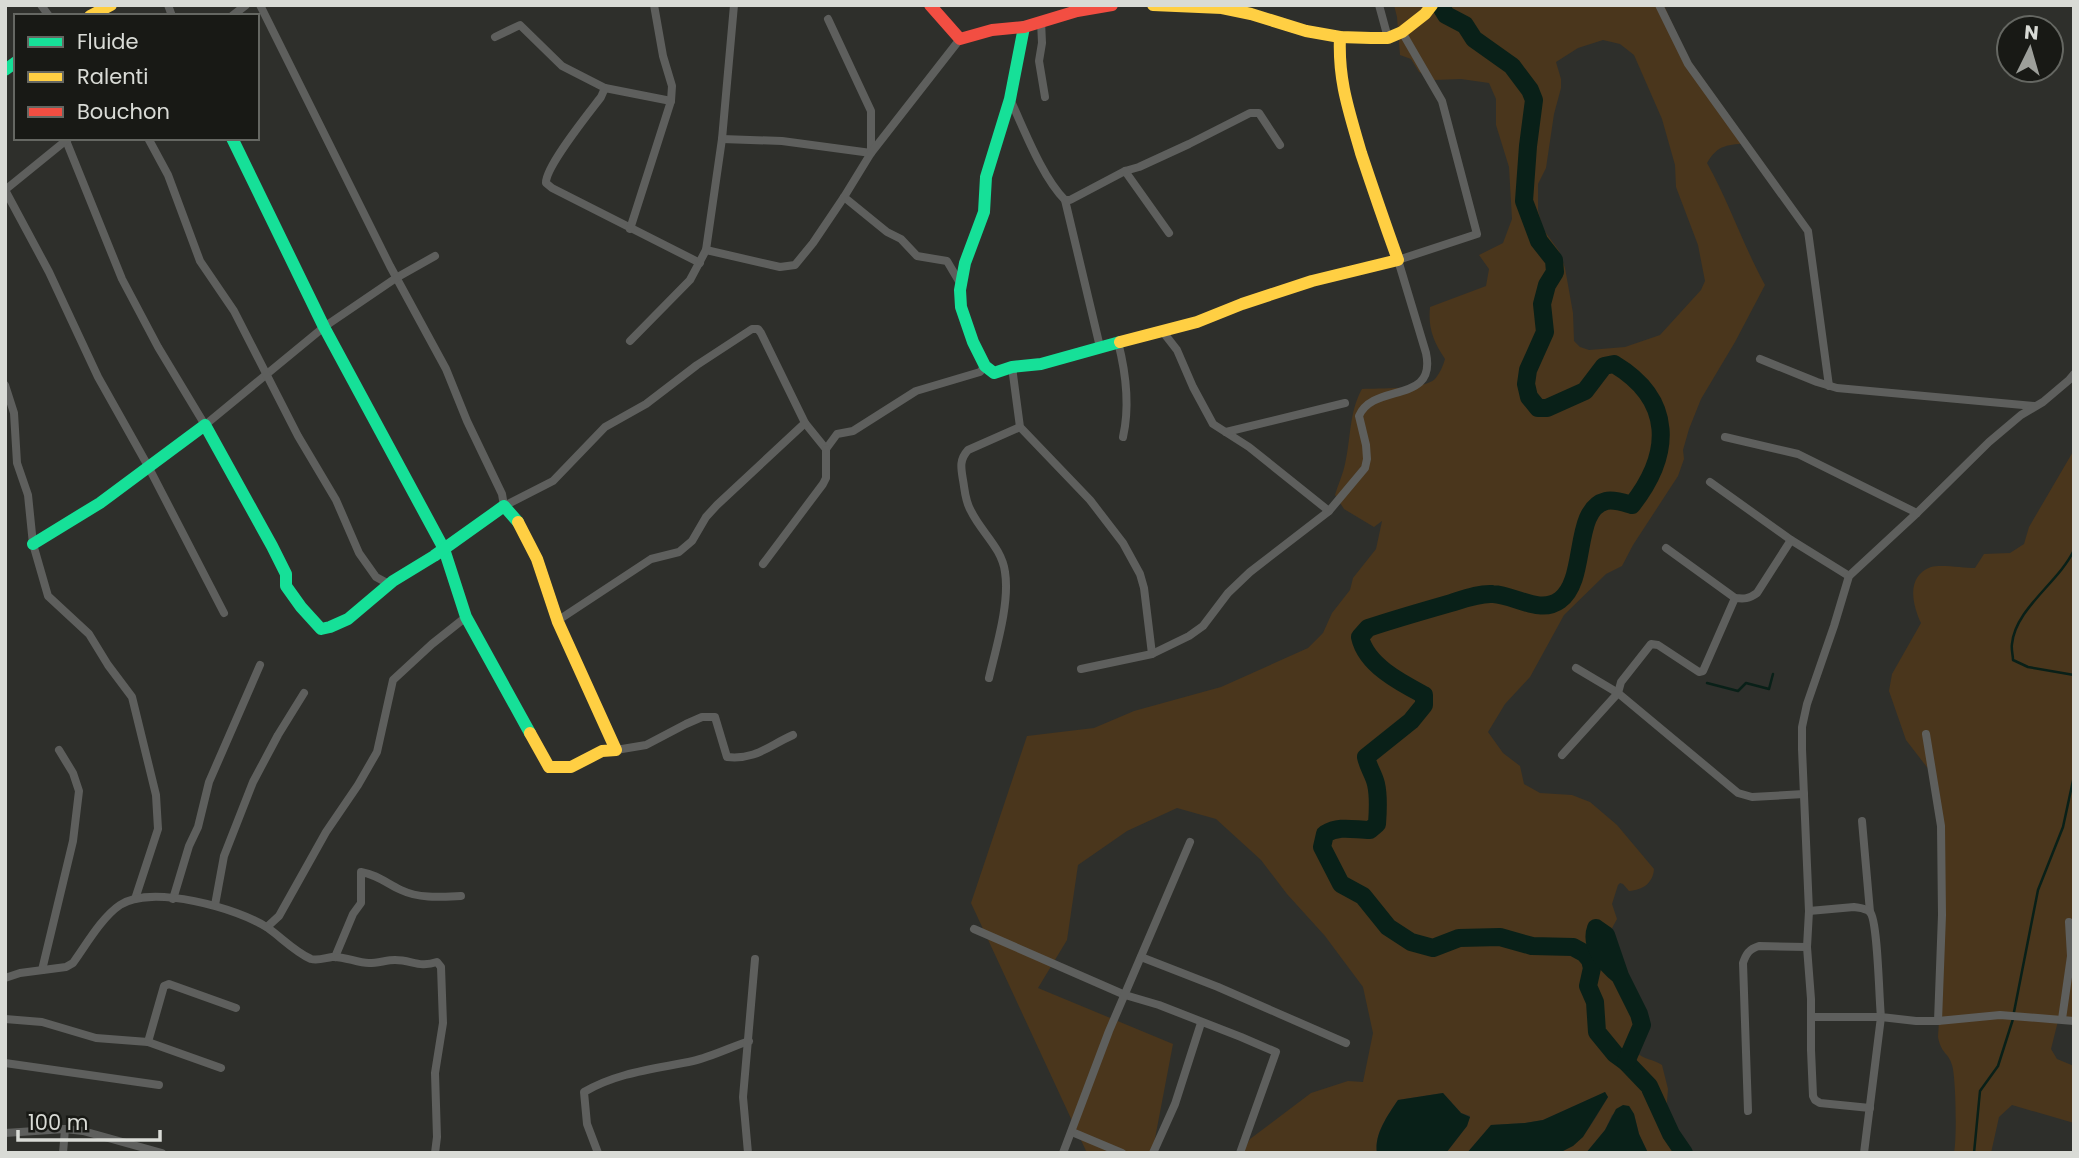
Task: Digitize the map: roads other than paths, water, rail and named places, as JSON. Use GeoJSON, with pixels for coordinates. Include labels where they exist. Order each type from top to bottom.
{"type":"FeatureCollection","features":[{"type":"Feature","properties":{"kind":"street"},"geometry":{"type":"LineString","coordinates":[[94,14],[111,5]]}},
{"type":"Feature","properties":{"kind":"street"},"geometry":{"type":"LineString","coordinates":[[260,5],[396,278],[446,369],[505,506],[514,513],[528,539],[557,621],[616,750]]}},
{"type":"Feature","properties":{"kind":"street"},"geometry":{"type":"LineString","coordinates":[[630,229],[671,101],[672,86],[663,56],[654,5]]}},
{"type":"Feature","properties":{"kind":"street"},"geometry":{"type":"LineString","coordinates":[[630,341],[681,290],[706,250],[722,139],[734,5]]}},
{"type":"Feature","properties":{"kind":"street"},"geometry":{"type":"LineString","coordinates":[[930,5],[960,39]]}},
{"type":"Feature","properties":{"kind":"street"},"geometry":{"type":"LineString","coordinates":[[706,250],[779,267],[795,265],[813,243],[871,153],[960,39],[992,30],[1024,27],[1077,11],[1112,5]]}},
{"type":"Feature","properties":{"kind":"street"},"geometry":{"type":"LineString","coordinates":[[1153,5],[1183,8],[1222,6],[1306,31],[1340,37],[1388,38],[1402,32],[1428,10]]}},
{"type":"Feature","properties":{"kind":"street"},"geometry":{"type":"LineString","coordinates":[[1379,5],[1388,38]]}},
{"type":"Feature","properties":{"kind":"street"},"geometry":{"type":"LineString","coordinates":[[1659,5],[1688,64],[1808,231],[1829,386]]}},
{"type":"Feature","properties":{"kind":"street"},"geometry":{"type":"LineString","coordinates":[[828,19],[871,111],[871,153]]}},
{"type":"Feature","properties":{"kind":"street"},"geometry":{"type":"LineString","coordinates":[[1041,21],[1039,61],[1045,97]]}},
{"type":"Feature","properties":{"kind":"street"},"geometry":{"type":"LineString","coordinates":[[495,37],[520,25],[562,66],[605,88],[671,101]]}},
{"type":"Feature","properties":{"kind":"street"},"geometry":{"type":"LineString","coordinates":[[1024,27],[1010,99],[986,177],[984,212],[965,263],[961,285],[961,307],[973,342],[985,366],[994,373],[1012,367],[1041,364],[1198,322],[1312,281],[1398,260],[1477,234],[1441,101],[1402,32]]}},
{"type":"Feature","properties":{"kind":"street"},"geometry":{"type":"LineString","coordinates":[[1081,669],[1152,654],[1203,626],[1228,593],[1250,572],[1329,511],[1365,468],[1366,445],[1360,425],[1360,412],[1381,397],[1417,386],[1425,377],[1428,365],[1426,354],[1343,93],[1339,60],[1340,37]]}},
{"type":"Feature","properties":{"kind":"street"},"geometry":{"type":"LineString","coordinates":[[605,88],[559,153],[546,176],[546,183],[700,263]]}},
{"type":"Feature","properties":{"kind":"street"},"geometry":{"type":"LineString","coordinates":[[1010,99],[1039,159],[1065,200],[1100,347]]}},
{"type":"Feature","properties":{"kind":"street"},"geometry":{"type":"LineString","coordinates":[[1065,200],[1070,200],[1125,171],[1189,144],[1250,113],[1259,113],[1280,145]]}},
{"type":"Feature","properties":{"kind":"street"},"geometry":{"type":"LineString","coordinates":[[722,139],[782,141],[871,153]]}},
{"type":"Feature","properties":{"kind":"street"},"geometry":{"type":"LineString","coordinates":[[66,140],[5,190],[49,272],[98,377],[148,466],[224,613]]}},
{"type":"Feature","properties":{"kind":"street"},"geometry":{"type":"LineString","coordinates":[[67,140],[122,279],[272,546],[286,575],[286,586],[321,629],[329,629],[343,621],[389,584],[444,549],[489,514],[553,481],[605,427],[646,404],[684,374],[752,329],[758,329],[761,333],[805,423],[826,449]]}},
{"type":"Feature","properties":{"kind":"street"},"geometry":{"type":"LineString","coordinates":[[149,140],[168,175],[200,261],[234,311],[298,436],[336,500],[359,553],[376,577],[389,584]]}},
{"type":"Feature","properties":{"kind":"street"},"geometry":{"type":"LineString","coordinates":[[233,140],[324,327],[444,549],[466,617],[549,767],[571,767],[602,751],[646,744],[702,718],[715,717],[727,757],[741,759],[756,755],[793,735]]}},
{"type":"Feature","properties":{"kind":"street"},"geometry":{"type":"LineString","coordinates":[[1125,171],[1169,233]]}},
{"type":"Feature","properties":{"kind":"street"},"geometry":{"type":"LineString","coordinates":[[844,197],[887,232],[901,239],[917,256],[947,261],[961,285]]}},
{"type":"Feature","properties":{"kind":"street"},"geometry":{"type":"LineString","coordinates":[[33,544],[98,505],[205,425],[324,327],[396,278],[435,256]]}},
{"type":"Feature","properties":{"kind":"street"},"geometry":{"type":"LineString","coordinates":[[1163,332],[1177,350],[1213,424],[1249,447],[1329,511]]}},
{"type":"Feature","properties":{"kind":"street"},"geometry":{"type":"LineString","coordinates":[[1118,342],[1124,363],[1127,417],[1123,437]]}},
{"type":"Feature","properties":{"kind":"street"},"geometry":{"type":"LineString","coordinates":[[1760,359],[1829,386],[2034,406]]}},
{"type":"Feature","properties":{"kind":"street"},"geometry":{"type":"LineString","coordinates":[[763,564],[823,484],[826,478],[826,449],[837,434],[853,431],[916,391],[980,372],[985,366]]}},
{"type":"Feature","properties":{"kind":"street"},"geometry":{"type":"LineString","coordinates":[[1012,367],[1020,427],[1090,500],[1123,543],[1140,574],[1152,654]]}},
{"type":"Feature","properties":{"kind":"street"},"geometry":{"type":"LineString","coordinates":[[1870,1108],[1820,1103],[1815,1100],[1807,947],[1809,911],[1802,727],[1807,704],[1849,576],[1989,442],[2034,406],[2043,402],[2074,374]]}},
{"type":"Feature","properties":{"kind":"street"},"geometry":{"type":"LineString","coordinates":[[5,385],[14,413],[17,463],[28,495],[33,544],[48,596],[89,634],[132,697],[158,811],[158,829],[135,899]]}},
{"type":"Feature","properties":{"kind":"street"},"geometry":{"type":"LineString","coordinates":[[1226,432],[1345,403]]}},
{"type":"Feature","properties":{"kind":"street"},"geometry":{"type":"LineString","coordinates":[[557,621],[651,559],[679,552],[692,541],[706,517],[717,505],[805,423]]}},
{"type":"Feature","properties":{"kind":"street"},"geometry":{"type":"LineString","coordinates":[[989,678],[1002,627],[1006,573],[1002,558],[971,513],[966,501],[961,464],[962,456],[968,450],[1020,427]]}},
{"type":"Feature","properties":{"kind":"street"},"geometry":{"type":"LineString","coordinates":[[1725,437],[1805,457],[1917,513]]}},
{"type":"Feature","properties":{"kind":"street"},"geometry":{"type":"LineString","coordinates":[[1710,481],[1791,540],[1849,576]]}},
{"type":"Feature","properties":{"kind":"street"},"geometry":{"type":"LineString","coordinates":[[1666,548],[1735,598],[1743,599],[1757,593],[1791,540]]}},
{"type":"Feature","properties":{"kind":"street"},"geometry":{"type":"LineString","coordinates":[[1562,755],[1618,693],[1621,682],[1651,644],[1654,643],[1699,672],[1703,671],[1735,598]]}},
{"type":"Feature","properties":{"kind":"street"},"geometry":{"type":"LineString","coordinates":[[267,927],[279,916],[326,832],[377,752],[393,680],[466,617]]}},
{"type":"Feature","properties":{"kind":"street"},"geometry":{"type":"LineString","coordinates":[[173,899],[189,846],[198,827],[209,782],[260,665]]}},
{"type":"Feature","properties":{"kind":"street"},"geometry":{"type":"LineString","coordinates":[[1576,668],[1618,693],[1738,793],[1752,797],[1804,794]]}},
{"type":"Feature","properties":{"kind":"street"},"geometry":{"type":"LineString","coordinates":[[215,905],[224,856],[253,782],[304,693]]}},
{"type":"Feature","properties":{"kind":"street"},"geometry":{"type":"LineString","coordinates":[[1926,734],[1941,827],[1942,915],[1938,1021]]}},
{"type":"Feature","properties":{"kind":"street"},"geometry":{"type":"LineString","coordinates":[[42,970],[66,876],[78,801],[76,781],[58,750]]}},
{"type":"Feature","properties":{"kind":"street"},"geometry":{"type":"LineString","coordinates":[[1861,821],[1870,912],[1874,920],[1881,1017],[1864,1153]]}},
{"type":"Feature","properties":{"kind":"street"},"geometry":{"type":"LineString","coordinates":[[1063,1153],[1109,1031],[1190,842]]}},
{"type":"Feature","properties":{"kind":"street"},"geometry":{"type":"LineString","coordinates":[[335,957],[353,914],[361,903],[361,872],[375,875],[401,890],[419,896],[461,896]]}},
{"type":"Feature","properties":{"kind":"street"},"geometry":{"type":"LineString","coordinates":[[5,978],[20,973],[66,967],[73,963],[110,913],[135,899],[192,900],[215,905],[267,927],[302,954],[315,960],[335,957],[371,963],[396,960],[425,966],[437,962],[441,967],[443,1023],[435,1073],[435,1153]]}},
{"type":"Feature","properties":{"kind":"street"},"geometry":{"type":"LineString","coordinates":[[1809,911],[1854,907],[1870,912]]}},
{"type":"Feature","properties":{"kind":"street"},"geometry":{"type":"LineString","coordinates":[[2062,1019],[2071,956],[2069,922]]}},
{"type":"Feature","properties":{"kind":"street"},"geometry":{"type":"LineString","coordinates":[[974,929],[1125,995],[1159,1005],[1276,1052],[1240,1153]]}},
{"type":"Feature","properties":{"kind":"street"},"geometry":{"type":"LineString","coordinates":[[1748,1111],[1743,963],[1745,955],[1759,947],[1807,947]]}},
{"type":"Feature","properties":{"kind":"street"},"geometry":{"type":"LineString","coordinates":[[1142,957],[1346,1043]]}},
{"type":"Feature","properties":{"kind":"street"},"geometry":{"type":"LineString","coordinates":[[748,1153],[743,1097],[755,959]]}},
{"type":"Feature","properties":{"kind":"street"},"geometry":{"type":"LineString","coordinates":[[148,1042],[164,986],[169,984],[236,1008]]}},
{"type":"Feature","properties":{"kind":"street"},"geometry":{"type":"LineString","coordinates":[[1812,1017],[1881,1017],[1938,1021],[2000,1015],[2074,1021]]}},
{"type":"Feature","properties":{"kind":"street"},"geometry":{"type":"LineString","coordinates":[[5,1019],[42,1021],[96,1038],[148,1042],[221,1068]]}},
{"type":"Feature","properties":{"kind":"street"},"geometry":{"type":"LineString","coordinates":[[1153,1153],[1175,1104],[1202,1023]]}},
{"type":"Feature","properties":{"kind":"street"},"geometry":{"type":"LineString","coordinates":[[598,1153],[587,1124],[584,1092],[598,1083],[628,1073],[696,1061],[749,1041]]}},
{"type":"Feature","properties":{"kind":"street"},"geometry":{"type":"LineString","coordinates":[[5,1063],[159,1085]]}},
{"type":"Feature","properties":{"kind":"street"},"geometry":{"type":"LineString","coordinates":[[5,1133],[65,1129],[98,1134],[162,1153]]}},
{"type":"Feature","properties":{"kind":"street"},"geometry":{"type":"LineString","coordinates":[[63,1153],[65,1129]]}},
{"type":"Feature","properties":{"kind":"street"},"geometry":{"type":"LineString","coordinates":[[1072,1132],[1122,1153]]}},
{"type":"Feature","properties":{"kind":"waterway"},"geometry":{"type":"LineString","coordinates":[[1440,5],[1446,15],[1465,25],[1474,39],[1512,66],[1534,100],[1524,201],[1539,241],[1554,260],[1555,272],[1547,285],[1542,304],[1545,332],[1528,370],[1526,384],[1529,397],[1538,408],[1547,408],[1585,391],[1604,366],[1614,364],[1634,378],[1648,394],[1657,411],[1660,447],[1645,486],[1632,505],[1606,501],[1595,507],[1588,517],[1574,577],[1569,590],[1560,600],[1544,606],[1501,595],[1477,595],[1368,628],[1360,637],[1369,656],[1377,664],[1395,679],[1424,695],[1424,705],[1411,721],[1366,757],[1377,789],[1377,824],[1370,830],[1331,831],[1325,834],[1322,847],[1341,884],[1363,896],[1388,927],[1411,942],[1433,948],[1459,938],[1500,937],[1532,946],[1573,947],[1584,953],[1592,968],[1588,986],[1595,1002],[1597,1032],[1615,1054],[1649,1086],[1671,1134],[1684,1153]]}},
{"type":"Feature","properties":{"kind":"waterway"},"geometry":{"type":"LineString","coordinates":[[2074,550],[2021,619],[2015,631],[2012,648],[2013,660],[2028,667],[2074,675]]}},
{"type":"Feature","properties":{"kind":"waterway"},"geometry":{"type":"LineString","coordinates":[[1707,683],[1738,691],[1746,683],[1769,689],[1773,674]]}},
{"type":"Feature","properties":{"kind":"waterway"},"geometry":{"type":"LineString","coordinates":[[2014,1012],[2038,890],[2063,827],[2074,776]]}},
{"type":"Feature","properties":{"kind":"waterway"},"geometry":{"type":"LineString","coordinates":[[1620,976],[1597,949],[1594,935],[1596,928],[1606,935],[1620,976],[1642,1025],[1626,1062]]}},
{"type":"Feature","properties":{"kind":"waterway"},"geometry":{"type":"LineString","coordinates":[[1974,1153],[1980,1091],[1998,1066],[2013,1019]]}}]}
